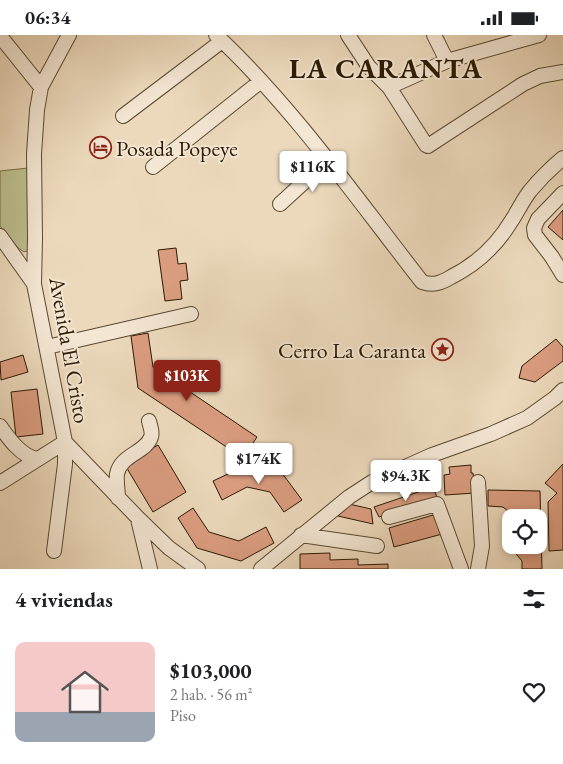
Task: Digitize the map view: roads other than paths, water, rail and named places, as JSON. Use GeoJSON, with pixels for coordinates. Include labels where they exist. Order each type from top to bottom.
{"type":"FeatureCollection","features":[{"type":"Feature","properties":{"kind":"street","name":"Avenida El Cristo"},"geometry":{"type":"LineString","coordinates":[[68,35],[41,87],[36,110],[34,154],[34,284],[65,442],[169,548],[198,569]]}},
{"type":"Feature","properties":{"kind":"street"},"geometry":{"type":"LineString","coordinates":[[348,35],[368,67],[389,87],[428,146],[523,84],[540,76],[563,72]]}},
{"type":"Feature","properties":{"kind":"street"},"geometry":{"type":"LineString","coordinates":[[434,35],[447,61]]}},
{"type":"Feature","properties":{"kind":"street"},"geometry":{"type":"LineString","coordinates":[[389,87],[447,61],[540,35]]}},
{"type":"Feature","properties":{"kind":"street"},"geometry":{"type":"LineString","coordinates":[[0,37],[41,87]]}},
{"type":"Feature","properties":{"kind":"street"},"geometry":{"type":"LineString","coordinates":[[123,116],[219,38],[298,123],[422,282],[430,285],[440,283],[463,271],[491,249],[512,222],[529,193],[546,173],[563,158]]}},
{"type":"Feature","properties":{"kind":"street"},"geometry":{"type":"LineString","coordinates":[[153,167],[261,81]]}},
{"type":"Feature","properties":{"kind":"street"},"geometry":{"type":"LineString","coordinates":[[280,204],[327,161]]}},
{"type":"Feature","properties":{"kind":"street"},"geometry":{"type":"LineString","coordinates":[[563,193],[538,219],[534,228],[535,235],[563,275]]}},
{"type":"Feature","properties":{"kind":"street"},"geometry":{"type":"LineString","coordinates":[[0,236],[34,284]]}},
{"type":"Feature","properties":{"kind":"street"},"geometry":{"type":"LineString","coordinates":[[46,347],[191,313]]}},
{"type":"Feature","properties":{"kind":"street"},"geometry":{"type":"LineString","coordinates":[[261,569],[349,497],[372,482],[432,455],[491,434],[527,418],[563,390]]}},
{"type":"Feature","properties":{"kind":"street"},"geometry":{"type":"LineString","coordinates":[[118,498],[117,473],[123,461],[145,445],[151,438],[152,432],[149,421]]}},
{"type":"Feature","properties":{"kind":"street"},"geometry":{"type":"LineString","coordinates":[[0,425],[13,443],[24,453],[37,459]]}},
{"type":"Feature","properties":{"kind":"street"},"geometry":{"type":"LineString","coordinates":[[0,483],[65,442]]}},
{"type":"Feature","properties":{"kind":"street"},"geometry":{"type":"LineString","coordinates":[[54,551],[65,464],[65,442]]}},
{"type":"Feature","properties":{"kind":"street"},"geometry":{"type":"LineString","coordinates":[[478,482],[482,546],[478,569]]}},
{"type":"Feature","properties":{"kind":"street"},"geometry":{"type":"LineString","coordinates":[[389,517],[437,505],[461,569]]}},
{"type":"Feature","properties":{"kind":"street"},"geometry":{"type":"LineString","coordinates":[[138,518],[150,569]]}},
{"type":"Feature","properties":{"kind":"street"},"geometry":{"type":"LineString","coordinates":[[301,535],[377,546]]}},
{"type":"Feature","properties":{"kind":"place","name":"Posada Popeye"},"geometry":{"type":"Point","coordinates":[100,148]}},
{"type":"Feature","properties":{"kind":"place","name":"Cerro La Caranta"},"geometry":{"type":"Point","coordinates":[442,350]}},
{"type":"Feature","properties":{"kind":"district","name":"LA CARANTA"},"geometry":{"type":"Point","coordinates":[386,68]}}]}
